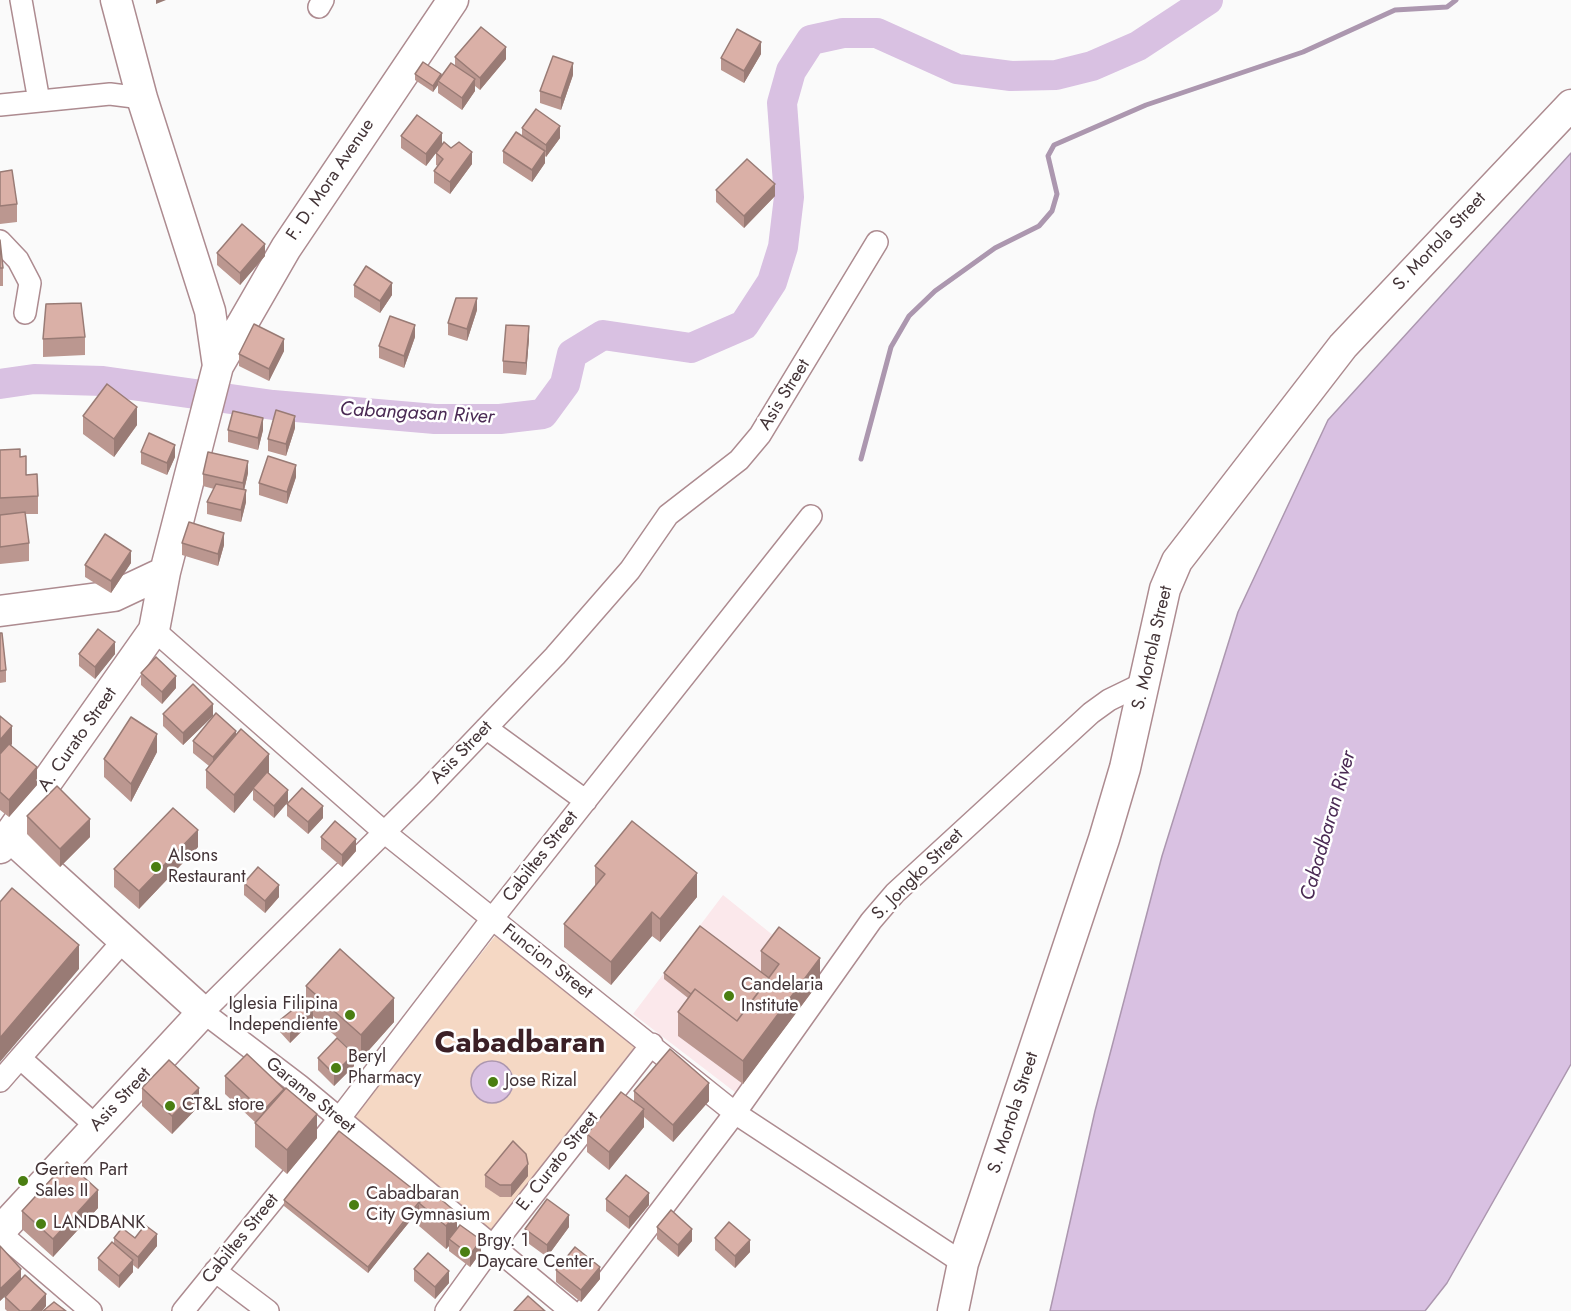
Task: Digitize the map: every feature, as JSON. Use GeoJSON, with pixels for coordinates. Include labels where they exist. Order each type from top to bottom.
{"type":"FeatureCollection","features":[{"type":"Feature","properties":{"kind":"street"},"geometry":{"type":"LineString","coordinates":[[21,0],[39,101]]}},
{"type":"Feature","properties":{"kind":"street"},"geometry":{"type":"LineString","coordinates":[[114,596],[154,630],[165,572],[215,383],[210,311],[139,86],[116,0]]}},
{"type":"Feature","properties":{"kind":"street","name":"F. D. Mora Avenue"},"geometry":{"type":"LineString","coordinates":[[215,383],[253,305],[286,248],[453,0]]}},
{"type":"Feature","properties":{"kind":"street"},"geometry":{"type":"LineString","coordinates":[[0,105],[110,94],[139,86]]}},
{"type":"Feature","properties":{"kind":"street","name":"S. Mortola Street"},"geometry":{"type":"LineString","coordinates":[[953,1311],[963,1263],[1104,839],[1125,768],[1165,589],[1177,561],[1342,346],[1571,105]]}},
{"type":"Feature","properties":{"kind":"street"},"geometry":{"type":"LineString","coordinates":[[0,241],[18,260],[30,283],[25,313]]}},
{"type":"Feature","properties":{"kind":"street","name":"Asis Street"},"geometry":{"type":"LineString","coordinates":[[0,1232],[203,1012],[384,832],[555,656],[630,570],[668,515],[740,460],[753,444],[834,316],[877,242]]}},
{"type":"Feature","properties":{"kind":"street"},"geometry":{"type":"LineString","coordinates":[[203,290],[227,309],[239,310],[253,305]]}},
{"type":"Feature","properties":{"kind":"street","name":"Cabiltes Street"},"geometry":{"type":"LineString","coordinates":[[183,1311],[339,1119],[492,919],[811,516]]}},
{"type":"Feature","properties":{"kind":"street"},"geometry":{"type":"LineString","coordinates":[[0,611],[114,596],[165,572]]}},
{"type":"Feature","properties":{"kind":"street","name":"Funcion Street"},"geometry":{"type":"LineString","coordinates":[[154,630],[384,832],[652,1044],[735,1113],[963,1263]]}},
{"type":"Feature","properties":{"kind":"street","name":"A. Curato Street"},"geometry":{"type":"LineString","coordinates":[[3,838],[154,630]]}},
{"type":"Feature","properties":{"kind":"street","name":"S. Jongko Street"},"geometry":{"type":"LineString","coordinates":[[584,1311],[735,1113],[871,921],[895,893],[1091,713],[1109,700],[1144,683]]}},
{"type":"Feature","properties":{"kind":"street"},"geometry":{"type":"LineString","coordinates":[[486,728],[586,801]]}},
{"type":"Feature","properties":{"kind":"street","name":"Garame Street"},"geometry":{"type":"LineString","coordinates":[[3,838],[124,940],[203,1012],[339,1119],[571,1311]]}},
{"type":"Feature","properties":{"kind":"street"},"geometry":{"type":"LineString","coordinates":[[0,1081],[124,940]]}},
{"type":"Feature","properties":{"kind":"street","name":"E. Curato Street"},"geometry":{"type":"LineString","coordinates":[[446,1311],[492,1247],[652,1044]]}},
{"type":"Feature","properties":{"kind":"street"},"geometry":{"type":"LineString","coordinates":[[20,1058],[97,1127]]}},
{"type":"Feature","properties":{"kind":"street"},"geometry":{"type":"LineString","coordinates":[[0,1232],[91,1311]]}},
{"type":"Feature","properties":{"kind":"street"},"geometry":{"type":"LineString","coordinates":[[215,1271],[268,1311]]}},
{"type":"Feature","properties":{"kind":"shaded area","name":"Candelaria Institute"},"geometry":{"type":"Polygon","coordinates":[[[723,895],[825,977],[740,1096],[633,1014],[723,895]]]}},
{"type":"Feature","properties":{"kind":"shaded area"},"geometry":{"type":"Polygon","coordinates":[[[495,936],[636,1045],[492,1231],[352,1117],[495,936]]]}},
{"type":"Feature","properties":{"kind":"water","name":"Cabadbaran River"},"geometry":{"type":"Polygon","coordinates":[[[1571,153],[1571,1064],[1447,1283],[1425,1311],[1050,1311],[1095,1111],[1162,856],[1238,612],[1328,420],[1571,153]]]}},
{"type":"Feature","properties":{"kind":"water"},"geometry":{"type":"Polygon","coordinates":[[[492,1061],[500,1062],[507,1067],[512,1074],[512,1090],[507,1097],[500,1102],[492,1103],[484,1102],[477,1097],[472,1090],[471,1082],[472,1074],[477,1067],[484,1062],[492,1061]]]}},
{"type":"Feature","properties":{"kind":"building"},"geometry":{"type":"Polygon","coordinates":[[[481,27],[506,47],[480,78],[455,57],[481,27]]]}},
{"type":"Feature","properties":{"kind":"building"},"geometry":{"type":"Polygon","coordinates":[[[737,29],[761,42],[744,71],[721,58],[737,29]]]}},
{"type":"Feature","properties":{"kind":"building"},"geometry":{"type":"Polygon","coordinates":[[[553,56],[573,63],[561,98],[540,91],[553,56]]]}},
{"type":"Feature","properties":{"kind":"building"},"geometry":{"type":"Polygon","coordinates":[[[423,62],[441,74],[433,86],[415,74],[423,62]]]}},
{"type":"Feature","properties":{"kind":"building"},"geometry":{"type":"Polygon","coordinates":[[[451,63],[475,79],[462,98],[438,81],[451,63]]]}},
{"type":"Feature","properties":{"kind":"building"},"geometry":{"type":"Polygon","coordinates":[[[536,109],[560,126],[546,145],[522,128],[536,109]]]}},
{"type":"Feature","properties":{"kind":"building"},"geometry":{"type":"Polygon","coordinates":[[[417,115],[442,133],[426,154],[401,136],[417,115]]]}},
{"type":"Feature","properties":{"kind":"building"},"geometry":{"type":"Polygon","coordinates":[[[516,132],[545,151],[532,170],[503,151],[516,132]]]}},
{"type":"Feature","properties":{"kind":"building"},"geometry":{"type":"Polygon","coordinates":[[[444,142],[451,148],[459,142],[472,152],[450,182],[434,171],[443,159],[436,153],[444,142]]]}},
{"type":"Feature","properties":{"kind":"building"},"geometry":{"type":"Polygon","coordinates":[[[747,159],[775,184],[744,216],[716,190],[747,159]]]}},
{"type":"Feature","properties":{"kind":"building"},"geometry":{"type":"Polygon","coordinates":[[[12,170],[17,204],[0,206],[0,172],[12,170]]]}},
{"type":"Feature","properties":{"kind":"building"},"geometry":{"type":"Polygon","coordinates":[[[242,224],[265,244],[240,273],[217,253],[242,224]]]}},
{"type":"Feature","properties":{"kind":"building"},"geometry":{"type":"Polygon","coordinates":[[[0,240],[3,268],[0,268],[0,240]]]}},
{"type":"Feature","properties":{"kind":"building"},"geometry":{"type":"Polygon","coordinates":[[[366,266],[392,283],[380,301],[354,285],[366,266]]]}},
{"type":"Feature","properties":{"kind":"building"},"geometry":{"type":"Polygon","coordinates":[[[456,298],[477,298],[467,329],[448,323],[456,298]]]}},
{"type":"Feature","properties":{"kind":"building"},"geometry":{"type":"Polygon","coordinates":[[[81,303],[85,337],[43,339],[46,304],[81,303]]]}},
{"type":"Feature","properties":{"kind":"building"},"geometry":{"type":"Polygon","coordinates":[[[390,316],[415,325],[404,356],[379,346],[390,316]]]}},
{"type":"Feature","properties":{"kind":"building"},"geometry":{"type":"Polygon","coordinates":[[[254,324],[284,339],[269,369],[239,354],[254,324]]]}},
{"type":"Feature","properties":{"kind":"building"},"geometry":{"type":"Polygon","coordinates":[[[506,325],[529,326],[526,363],[503,361],[506,325]]]}},
{"type":"Feature","properties":{"kind":"building"},"geometry":{"type":"Polygon","coordinates":[[[107,384],[137,407],[114,439],[83,416],[107,384]]]}},
{"type":"Feature","properties":{"kind":"building"},"geometry":{"type":"Polygon","coordinates":[[[276,410],[295,416],[286,444],[268,439],[276,410]]]}},
{"type":"Feature","properties":{"kind":"building"},"geometry":{"type":"Polygon","coordinates":[[[233,411],[263,418],[258,438],[228,430],[233,411]]]}},
{"type":"Feature","properties":{"kind":"building"},"geometry":{"type":"Polygon","coordinates":[[[149,433],[175,445],[167,463],[141,452],[149,433]]]}},
{"type":"Feature","properties":{"kind":"building"},"geometry":{"type":"Polygon","coordinates":[[[20,449],[20,457],[26,456],[26,475],[37,474],[38,496],[0,498],[0,450],[20,449]]]}},
{"type":"Feature","properties":{"kind":"building"},"geometry":{"type":"Polygon","coordinates":[[[208,452],[248,461],[243,483],[203,474],[208,452]]]}},
{"type":"Feature","properties":{"kind":"building"},"geometry":{"type":"Polygon","coordinates":[[[268,456],[296,465],[287,492],[259,483],[268,456]]]}},
{"type":"Feature","properties":{"kind":"building"},"geometry":{"type":"Polygon","coordinates":[[[216,484],[246,490],[241,510],[207,502],[216,484]]]}},
{"type":"Feature","properties":{"kind":"building"},"geometry":{"type":"Polygon","coordinates":[[[25,512],[29,543],[0,547],[0,515],[25,512]]]}},
{"type":"Feature","properties":{"kind":"building"},"geometry":{"type":"Polygon","coordinates":[[[189,522],[224,533],[218,554],[182,543],[189,522]]]}},
{"type":"Feature","properties":{"kind":"building"},"geometry":{"type":"Polygon","coordinates":[[[105,534],[131,551],[111,581],[85,565],[105,534]]]}},
{"type":"Feature","properties":{"kind":"building"},"geometry":{"type":"Polygon","coordinates":[[[98,629],[115,642],[95,667],[79,654],[98,629]]]}},
{"type":"Feature","properties":{"kind":"building"},"geometry":{"type":"Polygon","coordinates":[[[0,633],[2,633],[6,670],[0,671],[0,633]]]}},
{"type":"Feature","properties":{"kind":"building"},"geometry":{"type":"Polygon","coordinates":[[[156,657],[176,676],[162,692],[141,673],[156,657]]]}},
{"type":"Feature","properties":{"kind":"building"},"geometry":{"type":"Polygon","coordinates":[[[193,684],[213,704],[183,733],[163,714],[193,684]]]}},
{"type":"Feature","properties":{"kind":"building"},"geometry":{"type":"Polygon","coordinates":[[[216,713],[236,731],[213,757],[193,741],[216,713]]]}},
{"type":"Feature","properties":{"kind":"building"},"geometry":{"type":"Polygon","coordinates":[[[0,716],[12,726],[0,740],[0,716]]]}},
{"type":"Feature","properties":{"kind":"building"},"geometry":{"type":"Polygon","coordinates":[[[131,717],[157,734],[131,784],[104,759],[131,717]]]}},
{"type":"Feature","properties":{"kind":"building"},"geometry":{"type":"Polygon","coordinates":[[[241,729],[269,754],[234,795],[206,770],[241,729]]]}},
{"type":"Feature","properties":{"kind":"building"},"geometry":{"type":"Polygon","coordinates":[[[9,744],[37,767],[9,800],[0,792],[0,754],[9,744]]]}},
{"type":"Feature","properties":{"kind":"building"},"geometry":{"type":"Polygon","coordinates":[[[267,772],[288,790],[274,806],[253,788],[267,772]]]}},
{"type":"Feature","properties":{"kind":"building"},"geometry":{"type":"Polygon","coordinates":[[[57,786],[90,819],[60,849],[27,816],[57,786]]]}},
{"type":"Feature","properties":{"kind":"building"},"geometry":{"type":"Polygon","coordinates":[[[302,788],[323,806],[308,822],[287,804],[302,788]]]}},
{"type":"Feature","properties":{"kind":"building"},"geometry":{"type":"Polygon","coordinates":[[[173,808],[198,830],[139,891],[114,869],[173,808]]]}},
{"type":"Feature","properties":{"kind":"building"},"geometry":{"type":"Polygon","coordinates":[[[335,821],[356,839],[342,855],[321,837],[335,821]]]}},
{"type":"Feature","properties":{"kind":"building"},"geometry":{"type":"Polygon","coordinates":[[[632,821],[697,873],[660,919],[652,912],[611,962],[564,924],[605,874],[595,866],[632,821]]]}},
{"type":"Feature","properties":{"kind":"building"},"geometry":{"type":"Polygon","coordinates":[[[258,867],[279,885],[265,901],[244,883],[258,867]]]}},
{"type":"Feature","properties":{"kind":"building"},"geometry":{"type":"Polygon","coordinates":[[[12,888],[79,945],[0,1038],[0,902],[12,888]]]}},
{"type":"Feature","properties":{"kind":"building"},"geometry":{"type":"Polygon","coordinates":[[[700,926],[769,978],[737,1021],[695,989],[691,994],[664,973],[700,926]]]}},
{"type":"Feature","properties":{"kind":"building"},"geometry":{"type":"Polygon","coordinates":[[[779,927],[820,958],[743,1061],[678,1012],[695,989],[737,1021],[779,964],[761,951],[779,927]]]}},
{"type":"Feature","properties":{"kind":"building"},"geometry":{"type":"Polygon","coordinates":[[[340,949],[394,998],[361,1035],[306,986],[340,949]]]}},
{"type":"Feature","properties":{"kind":"building"},"geometry":{"type":"Polygon","coordinates":[[[305,1000],[313,1008],[290,1031],[280,1020],[305,1000]]]}},
{"type":"Feature","properties":{"kind":"building"},"geometry":{"type":"Polygon","coordinates":[[[337,1038],[354,1054],[334,1074],[318,1058],[337,1038]]]}},
{"type":"Feature","properties":{"kind":"building"},"geometry":{"type":"Polygon","coordinates":[[[670,1049],[709,1083],[673,1125],[634,1091],[670,1049]]]}},
{"type":"Feature","properties":{"kind":"building"},"geometry":{"type":"Polygon","coordinates":[[[247,1054],[284,1089],[263,1111],[225,1076],[247,1054]]]}},
{"type":"Feature","properties":{"kind":"building"},"geometry":{"type":"Polygon","coordinates":[[[169,1060],[199,1088],[172,1116],[142,1088],[169,1060]]]}},
{"type":"Feature","properties":{"kind":"building"},"geometry":{"type":"Polygon","coordinates":[[[286,1088],[317,1114],[287,1150],[255,1123],[286,1088]]]}},
{"type":"Feature","properties":{"kind":"building"},"geometry":{"type":"Polygon","coordinates":[[[621,1092],[644,1109],[609,1152],[587,1134],[621,1092]]]}},
{"type":"Feature","properties":{"kind":"building","name":"Cabadbaran City Gymnasium"},"geometry":{"type":"Polygon","coordinates":[[[339,1131],[423,1197],[368,1267],[284,1200],[339,1131]]]}},
{"type":"Feature","properties":{"kind":"building"},"geometry":{"type":"Polygon","coordinates":[[[513,1141],[526,1154],[528,1164],[511,1185],[500,1185],[485,1175],[513,1141]]]}},
{"type":"Feature","properties":{"kind":"building"},"geometry":{"type":"Polygon","coordinates":[[[67,1162],[98,1190],[53,1239],[22,1211],[67,1162]]]}},
{"type":"Feature","properties":{"kind":"building"},"geometry":{"type":"Polygon","coordinates":[[[626,1175],[649,1193],[629,1217],[606,1199],[626,1175]]]}},
{"type":"Feature","properties":{"kind":"building"},"geometry":{"type":"Polygon","coordinates":[[[430,1190],[457,1213],[446,1226],[419,1203],[430,1190]]]}},
{"type":"Feature","properties":{"kind":"building"},"geometry":{"type":"Polygon","coordinates":[[[547,1199],[569,1215],[547,1245],[525,1229],[547,1199]]]}},
{"type":"Feature","properties":{"kind":"building"},"geometry":{"type":"Polygon","coordinates":[[[671,1210],[692,1229],[678,1245],[657,1227],[671,1210]]]}},
{"type":"Feature","properties":{"kind":"building"},"geometry":{"type":"Polygon","coordinates":[[[729,1222],[750,1240],[735,1256],[715,1238],[729,1222]]]}},
{"type":"Feature","properties":{"kind":"building"},"geometry":{"type":"Polygon","coordinates":[[[145,1225],[157,1234],[138,1257],[114,1238],[122,1228],[135,1238],[145,1225]]]}},
{"type":"Feature","properties":{"kind":"building"},"geometry":{"type":"Polygon","coordinates":[[[460,1225],[481,1240],[470,1255],[449,1239],[460,1225]]]}},
{"type":"Feature","properties":{"kind":"building"},"geometry":{"type":"Polygon","coordinates":[[[112,1242],[133,1260],[119,1276],[98,1258],[112,1242]]]}},
{"type":"Feature","properties":{"kind":"building"},"geometry":{"type":"Polygon","coordinates":[[[0,1246],[21,1269],[0,1289],[0,1246]]]}},
{"type":"Feature","properties":{"kind":"building"},"geometry":{"type":"Polygon","coordinates":[[[575,1247],[600,1267],[581,1290],[556,1270],[575,1247]]]}},
{"type":"Feature","properties":{"kind":"building"},"geometry":{"type":"Polygon","coordinates":[[[428,1253],[449,1271],[435,1287],[414,1269],[428,1253]]]}},
{"type":"Feature","properties":{"kind":"building"},"geometry":{"type":"Polygon","coordinates":[[[25,1275],[46,1294],[31,1311],[20,1311],[5,1297],[25,1275]]]}},
{"type":"Feature","properties":{"kind":"building"},"geometry":{"type":"Polygon","coordinates":[[[528,1296],[545,1311],[514,1311],[528,1296]]]}},
{"type":"Feature","properties":{"kind":"building"},"geometry":{"type":"Polygon","coordinates":[[[54,1302],[66,1311],[43,1311],[54,1302]]]}},
{"type":"Feature","properties":{"kind":"waterway","name":"Cabangasan River"},"geometry":{"type":"LineString","coordinates":[[0,384],[34,379],[103,381],[273,405],[435,419],[500,419],[543,414],[565,384],[572,354],[603,335],[691,348],[744,325],[772,282],[783,247],[789,197],[782,103],[791,71],[811,40],[843,33],[877,33],[957,69],[1011,76],[1056,75],[1092,66],[1138,46],[1208,0]]}},
{"type":"Feature","properties":{"kind":"waterway"},"geometry":{"type":"LineString","coordinates":[[861,459],[891,347],[909,316],[935,291],[995,248],[1039,226],[1052,211],[1057,194],[1048,156],[1054,145],[1146,105],[1303,52],[1395,10],[1447,7],[1456,0]]}},
{"type":"Feature","properties":{"kind":"place","name":"Alsons Restaurant"},"geometry":{"type":"Point","coordinates":[156,867]}},
{"type":"Feature","properties":{"kind":"place","name":"Candelaria Institute"},"geometry":{"type":"Point","coordinates":[729,996]}},
{"type":"Feature","properties":{"kind":"place","name":"Iglesia Filipina Independiente"},"geometry":{"type":"Point","coordinates":[350,1015]}},
{"type":"Feature","properties":{"kind":"place","name":"Beryl Pharmacy"},"geometry":{"type":"Point","coordinates":[336,1068]}},
{"type":"Feature","properties":{"kind":"place","name":"Jose Rizal"},"geometry":{"type":"Point","coordinates":[493,1082]}},
{"type":"Feature","properties":{"kind":"place","name":"CT&L store"},"geometry":{"type":"Point","coordinates":[170,1106]}},
{"type":"Feature","properties":{"kind":"place","name":"Gerrem Part Sales II"},"geometry":{"type":"Point","coordinates":[23,1181]}},
{"type":"Feature","properties":{"kind":"place","name":"Cabadbaran City Gymnasium"},"geometry":{"type":"Point","coordinates":[354,1205]}},
{"type":"Feature","properties":{"kind":"place","name":"LANDBANK"},"geometry":{"type":"Point","coordinates":[41,1224]}},
{"type":"Feature","properties":{"kind":"place","name":"Brgy. 1 Daycare Center"},"geometry":{"type":"Point","coordinates":[465,1252]}},
{"type":"Feature","properties":{"kind":"district","name":"Cabadbaran"},"geometry":{"type":"Point","coordinates":[520,1045]}}]}
